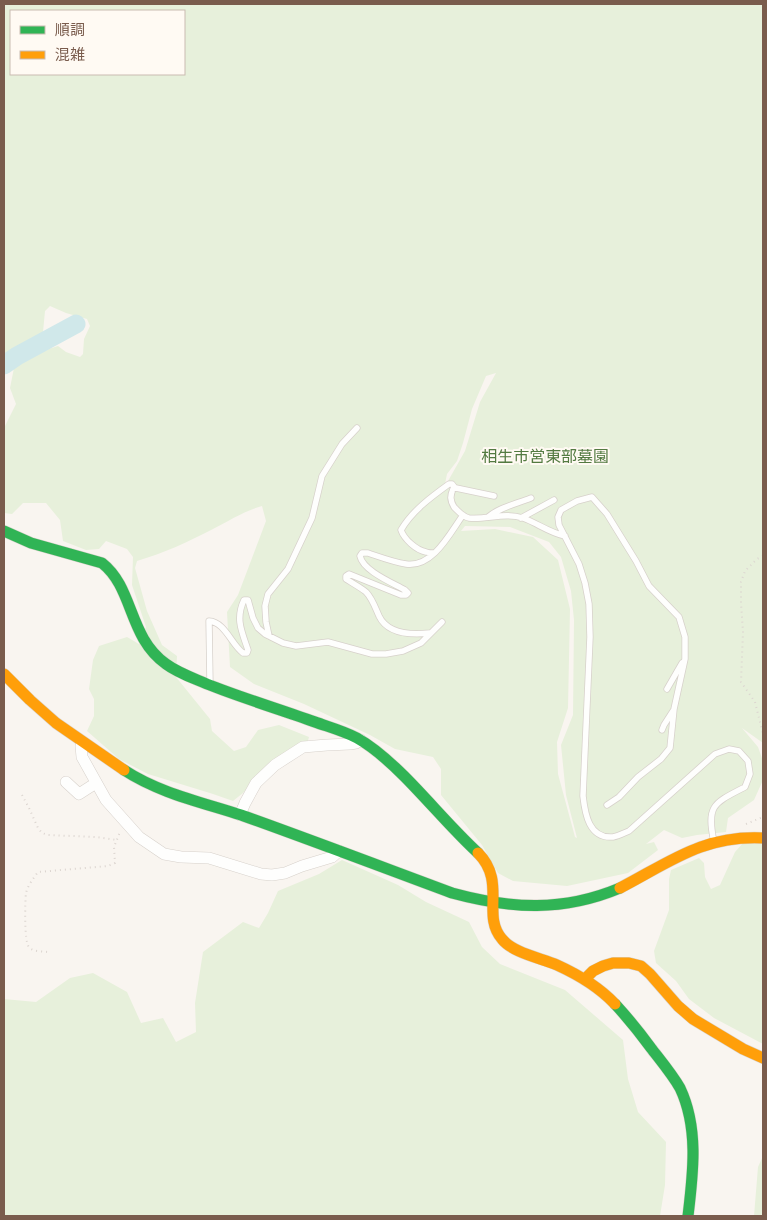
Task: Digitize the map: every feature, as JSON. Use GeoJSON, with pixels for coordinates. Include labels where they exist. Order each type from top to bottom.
{"type":"FeatureCollection","features":[{"type":"Feature","properties":{"kind":"street"},"geometry":{"type":"LineString","coordinates":[[4,532],[30,543],[102,563],[110,568],[118,581],[136,625],[150,649],[161,661],[210,686],[297,715],[361,740],[382,755],[401,773],[487,863],[494,884],[493,911],[495,930],[498,936],[511,948],[561,966],[605,993],[623,1011],[665,1066],[680,1090],[691,1126],[693,1148],[688,1216]]}},
{"type":"Feature","properties":{"kind":"street"},"geometry":{"type":"LineString","coordinates":[[4,674],[56,723],[136,778],[171,793],[240,815],[469,898],[518,907],[558,905],[593,898],[617,889],[684,853],[714,842],[737,838],[763,838]]}},
{"type":"Feature","properties":{"kind":"street"},"geometry":{"type":"LineString","coordinates":[[240,815],[256,783],[274,765],[303,747],[350,744],[361,740]]}},
{"type":"Feature","properties":{"kind":"street"},"geometry":{"type":"LineString","coordinates":[[82,742],[82,756],[106,800],[139,837],[164,854],[209,858],[261,874],[272,875],[285,873],[332,857],[339,851]]}},
{"type":"Feature","properties":{"kind":"street"},"geometry":{"type":"LineString","coordinates":[[66,782],[79,794],[96,784]]}},
{"type":"Feature","properties":{"kind":"street"},"geometry":{"type":"LineString","coordinates":[[585,979],[603,966],[629,963],[641,966],[678,1006],[693,1019],[743,1049],[763,1058]]}},
{"type":"Feature","properties":{"kind":"lane"},"geometry":{"type":"LineString","coordinates":[[269,636],[265,606],[268,594],[288,569],[312,518],[322,476],[342,444],[356,428]]}},
{"type":"Feature","properties":{"kind":"lane"},"geometry":{"type":"LineString","coordinates":[[434,553],[424,552],[413,545],[403,536],[401,530],[406,522],[429,499],[449,484],[452,484],[455,488],[494,496]]}},
{"type":"Feature","properties":{"kind":"lane"},"geometry":{"type":"LineString","coordinates":[[455,488],[451,495],[451,502],[458,512],[467,518],[506,516],[522,518],[558,535],[565,536]]}},
{"type":"Feature","properties":{"kind":"lane"},"geometry":{"type":"LineString","coordinates":[[607,805],[661,759],[670,748],[674,709],[685,659],[684,637],[679,617],[649,586],[607,514],[592,497],[577,501],[560,510],[558,516],[560,525],[579,564],[589,604],[590,637],[583,787],[584,811],[588,823],[596,832],[605,836],[614,837],[629,832],[715,754],[729,749],[739,752],[748,761],[750,774],[745,787],[723,799],[712,809],[710,823],[714,842]]}},
{"type":"Feature","properties":{"kind":"lane"},"geometry":{"type":"LineString","coordinates":[[488,517],[496,510],[531,498]]}},
{"type":"Feature","properties":{"kind":"lane"},"geometry":{"type":"LineString","coordinates":[[522,518],[554,500]]}},
{"type":"Feature","properties":{"kind":"lane"},"geometry":{"type":"LineString","coordinates":[[430,633],[405,632],[386,626],[376,606],[366,592],[346,579],[346,576],[349,574],[401,595],[406,595],[408,593],[405,590],[361,562],[360,556],[368,553],[407,564],[423,562],[440,548],[463,515]]}},
{"type":"Feature","properties":{"kind":"lane"},"geometry":{"type":"LineString","coordinates":[[210,686],[209,621],[212,620],[220,625],[237,648],[243,653],[247,653],[248,650],[239,619],[240,609],[244,600],[248,600],[258,628],[282,643],[296,646],[328,642],[366,653],[402,652],[421,643],[442,622]]}},
{"type":"Feature","properties":{"kind":"lane"},"geometry":{"type":"LineString","coordinates":[[666,689],[685,659]]}},
{"type":"Feature","properties":{"kind":"lane"},"geometry":{"type":"LineString","coordinates":[[662,730],[674,709]]}},
{"type":"Feature","properties":{"kind":"lane"},"geometry":{"type":"LineString","coordinates":[[576,787],[583,787]]}},
{"type":"Feature","properties":{"kind":"path"},"geometry":{"type":"LineString","coordinates":[[763,556],[745,571],[742,582],[741,682],[756,702],[763,734]]}},
{"type":"Feature","properties":{"kind":"path"},"geometry":{"type":"LineString","coordinates":[[22,795],[42,833],[117,840]]}},
{"type":"Feature","properties":{"kind":"path"},"geometry":{"type":"LineString","coordinates":[[47,952],[36,951],[27,945],[25,922],[26,893],[30,883],[38,872],[108,866],[115,863],[114,848],[125,820]]}},
{"type":"Feature","properties":{"kind":"green space","name":"相生市営東部墓園"},"geometry":{"type":"Polygon","coordinates":[[[4,4],[763,4],[763,743],[742,728],[758,747],[763,761],[763,780],[754,800],[728,818],[726,832],[682,838],[664,830],[646,844],[654,842],[658,850],[628,873],[567,886],[513,881],[498,873],[482,845],[441,795],[441,769],[433,757],[395,749],[304,704],[254,684],[230,667],[227,612],[238,595],[266,521],[262,506],[243,513],[176,547],[137,561],[135,568],[147,611],[162,645],[177,656],[176,677],[210,719],[212,731],[234,751],[246,747],[258,730],[279,725],[309,737],[307,744],[266,768],[233,801],[148,774],[119,759],[87,731],[94,716],[94,699],[89,689],[93,660],[99,646],[127,637],[139,644],[146,627],[132,585],[133,557],[127,549],[106,541],[99,549],[86,550],[63,541],[60,520],[46,503],[23,503],[12,514],[4,513],[4,428],[16,404],[10,388],[14,368],[39,352],[58,346],[66,352],[80,357],[83,354],[84,339],[90,326],[87,319],[50,306],[45,311],[43,332],[4,358],[4,4]],[[496,373],[486,376],[472,409],[457,461],[447,474],[445,484],[465,451],[480,402],[496,373]],[[465,526],[461,531],[495,529],[533,537],[558,560],[570,609],[568,708],[557,742],[558,774],[575,837],[577,838],[566,795],[561,745],[573,715],[574,620],[571,591],[561,557],[549,542],[510,527],[465,526]]]}},
{"type":"Feature","properties":{"kind":"green space"},"geometry":{"type":"Polygon","coordinates":[[[743,843],[763,844],[763,1044],[714,1018],[689,999],[676,981],[656,963],[654,951],[669,910],[669,879],[671,870],[699,858],[704,863],[705,877],[711,889],[720,885],[735,852],[743,843]]]}},
{"type":"Feature","properties":{"kind":"green space"},"geometry":{"type":"Polygon","coordinates":[[[342,860],[398,885],[426,902],[469,922],[482,947],[500,964],[565,990],[623,1040],[628,1079],[638,1112],[666,1142],[665,1185],[660,1216],[4,1216],[4,999],[36,1002],[70,978],[93,973],[127,992],[141,1023],[163,1018],[176,1042],[196,1032],[195,1003],[203,952],[243,922],[259,928],[278,891],[319,874],[342,860]]]}},
{"type":"Feature","properties":{"kind":"green space"},"geometry":{"type":"Polygon","coordinates":[[[763,1156],[763,1216],[754,1216],[758,1167],[763,1156]]]}},
{"type":"Feature","properties":{"kind":"waterway"},"geometry":{"type":"LineString","coordinates":[[4,365],[76,324]]}},
{"type":"Feature","properties":{"kind":"traffic: fast"},"geometry":{"type":"LineString","coordinates":[[4,531],[31,543],[102,563],[112,573],[120,586],[144,640],[166,664],[181,673],[207,684],[342,731],[364,742],[399,771],[478,853]]}},
{"type":"Feature","properties":{"kind":"traffic: fast"},"geometry":{"type":"LineString","coordinates":[[124,770],[166,791],[241,815],[452,893],[495,902],[537,906],[578,901],[620,888]]}},
{"type":"Feature","properties":{"kind":"traffic: fast"},"geometry":{"type":"LineString","coordinates":[[615,1004],[670,1073],[680,1088],[686,1103],[690,1119],[693,1151],[692,1184],[688,1216]]}},
{"type":"Feature","properties":{"kind":"traffic: slow"},"geometry":{"type":"LineString","coordinates":[[4,674],[56,723],[124,770]]}},
{"type":"Feature","properties":{"kind":"traffic: slow"},"geometry":{"type":"LineString","coordinates":[[620,888],[671,860],[705,846],[742,838],[763,838]]}},
{"type":"Feature","properties":{"kind":"traffic: slow"},"geometry":{"type":"LineString","coordinates":[[478,853],[491,875],[493,920],[496,930],[502,939],[520,952],[557,965],[581,977],[615,1004]]}},
{"type":"Feature","properties":{"kind":"traffic: slow"},"geometry":{"type":"LineString","coordinates":[[585,979],[593,971],[613,963],[629,963],[641,966],[678,1006],[693,1019],[743,1049],[763,1058]]}}]}
